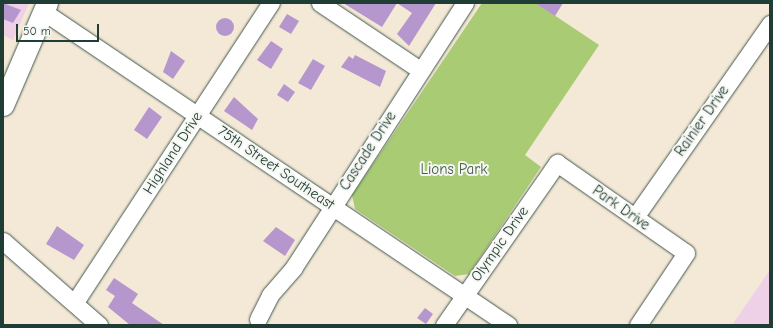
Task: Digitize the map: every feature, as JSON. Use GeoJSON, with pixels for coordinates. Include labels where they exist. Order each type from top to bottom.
{"type":"FeatureCollection","features":[{"type":"Feature","properties":{"kind":"main road"},"geometry":{"type":"LineString","coordinates":[[3,105],[45,8]]}},
{"type":"Feature","properties":{"kind":"street","name":"Highland Drive"},"geometry":{"type":"LineString","coordinates":[[75,302],[271,3]]}},
{"type":"Feature","properties":{"kind":"street"},"geometry":{"type":"LineString","coordinates":[[320,3],[420,70]]}},
{"type":"Feature","properties":{"kind":"street","name":"Cascade Drive"},"geometry":{"type":"LineString","coordinates":[[258,319],[270,295],[294,267],[420,70],[465,3]]}},
{"type":"Feature","properties":{"kind":"street","name":"75th Street Southeast"},"geometry":{"type":"LineString","coordinates":[[45,8],[197,115],[508,325]]}},
{"type":"Feature","properties":{"kind":"street","name":"Rainier Drive"},"geometry":{"type":"LineString","coordinates":[[635,218],[770,24]]}},
{"type":"Feature","properties":{"kind":"street","name":"Park Drive"},"geometry":{"type":"LineString","coordinates":[[556,162],[686,253],[638,325]]}},
{"type":"Feature","properties":{"kind":"street","name":"Olympic Drive"},"geometry":{"type":"LineString","coordinates":[[444,325],[556,162]]}},
{"type":"Feature","properties":{"kind":"street"},"geometry":{"type":"LineString","coordinates":[[3,241],[75,302],[99,325]]}},
{"type":"Feature","properties":{"kind":"shaded area"},"geometry":{"type":"Polygon","coordinates":[[[3,3],[29,3],[13,40],[3,35],[3,3]]]}},
{"type":"Feature","properties":{"kind":"shaded area"},"geometry":{"type":"Polygon","coordinates":[[[770,270],[770,325],[732,325],[770,270]]]}},
{"type":"Feature","properties":{"kind":"green space","name":"Lions Park"},"geometry":{"type":"Polygon","coordinates":[[[482,3],[536,3],[599,45],[525,155],[541,167],[469,274],[455,276],[355,209],[352,195],[482,3]]]}},
{"type":"Feature","properties":{"kind":"building"},"geometry":{"type":"Polygon","coordinates":[[[3,3],[21,10],[13,23],[3,19],[3,3]]]}},
{"type":"Feature","properties":{"kind":"building"},"geometry":{"type":"Polygon","coordinates":[[[343,3],[397,3],[382,27],[343,3]]]}},
{"type":"Feature","properties":{"kind":"building"},"geometry":{"type":"Polygon","coordinates":[[[397,3],[436,3],[409,46],[397,34],[412,13],[397,3]]]}},
{"type":"Feature","properties":{"kind":"building"},"geometry":{"type":"Polygon","coordinates":[[[535,3],[563,3],[555,16],[535,3]]]}},
{"type":"Feature","properties":{"kind":"building"},"geometry":{"type":"Polygon","coordinates":[[[287,14],[299,21],[291,34],[279,27],[287,14]]]}},
{"type":"Feature","properties":{"kind":"building"},"geometry":{"type":"Polygon","coordinates":[[[225,18],[231,21],[234,27],[231,33],[225,36],[219,33],[216,27],[219,21],[225,18]]]}},
{"type":"Feature","properties":{"kind":"building"},"geometry":{"type":"Polygon","coordinates":[[[271,41],[283,49],[271,69],[257,60],[271,41]]]}},
{"type":"Feature","properties":{"kind":"building"},"geometry":{"type":"Polygon","coordinates":[[[171,51],[185,61],[173,79],[163,72],[171,51]]]}},
{"type":"Feature","properties":{"kind":"building"},"geometry":{"type":"Polygon","coordinates":[[[355,55],[386,71],[380,87],[341,67],[349,56],[353,59],[355,55]]]}},
{"type":"Feature","properties":{"kind":"building"},"geometry":{"type":"Polygon","coordinates":[[[313,59],[325,66],[311,90],[298,83],[313,59]]]}},
{"type":"Feature","properties":{"kind":"building"},"geometry":{"type":"Polygon","coordinates":[[[284,84],[295,92],[288,102],[277,95],[284,84]]]}},
{"type":"Feature","properties":{"kind":"building"},"geometry":{"type":"Polygon","coordinates":[[[234,97],[258,119],[252,130],[224,111],[234,97]]]}},
{"type":"Feature","properties":{"kind":"building"},"geometry":{"type":"Polygon","coordinates":[[[149,107],[162,117],[147,139],[134,130],[149,107]]]}},
{"type":"Feature","properties":{"kind":"building"},"geometry":{"type":"Polygon","coordinates":[[[57,226],[84,245],[74,260],[46,244],[57,226]]]}},
{"type":"Feature","properties":{"kind":"building"},"geometry":{"type":"Polygon","coordinates":[[[276,227],[295,240],[285,256],[263,241],[276,227]]]}},
{"type":"Feature","properties":{"kind":"building"},"geometry":{"type":"Polygon","coordinates":[[[114,278],[138,294],[132,303],[164,325],[130,325],[108,307],[115,296],[106,290],[114,278]]]}},
{"type":"Feature","properties":{"kind":"building"},"geometry":{"type":"Polygon","coordinates":[[[425,308],[433,314],[426,324],[417,318],[425,308]]]}}]}
